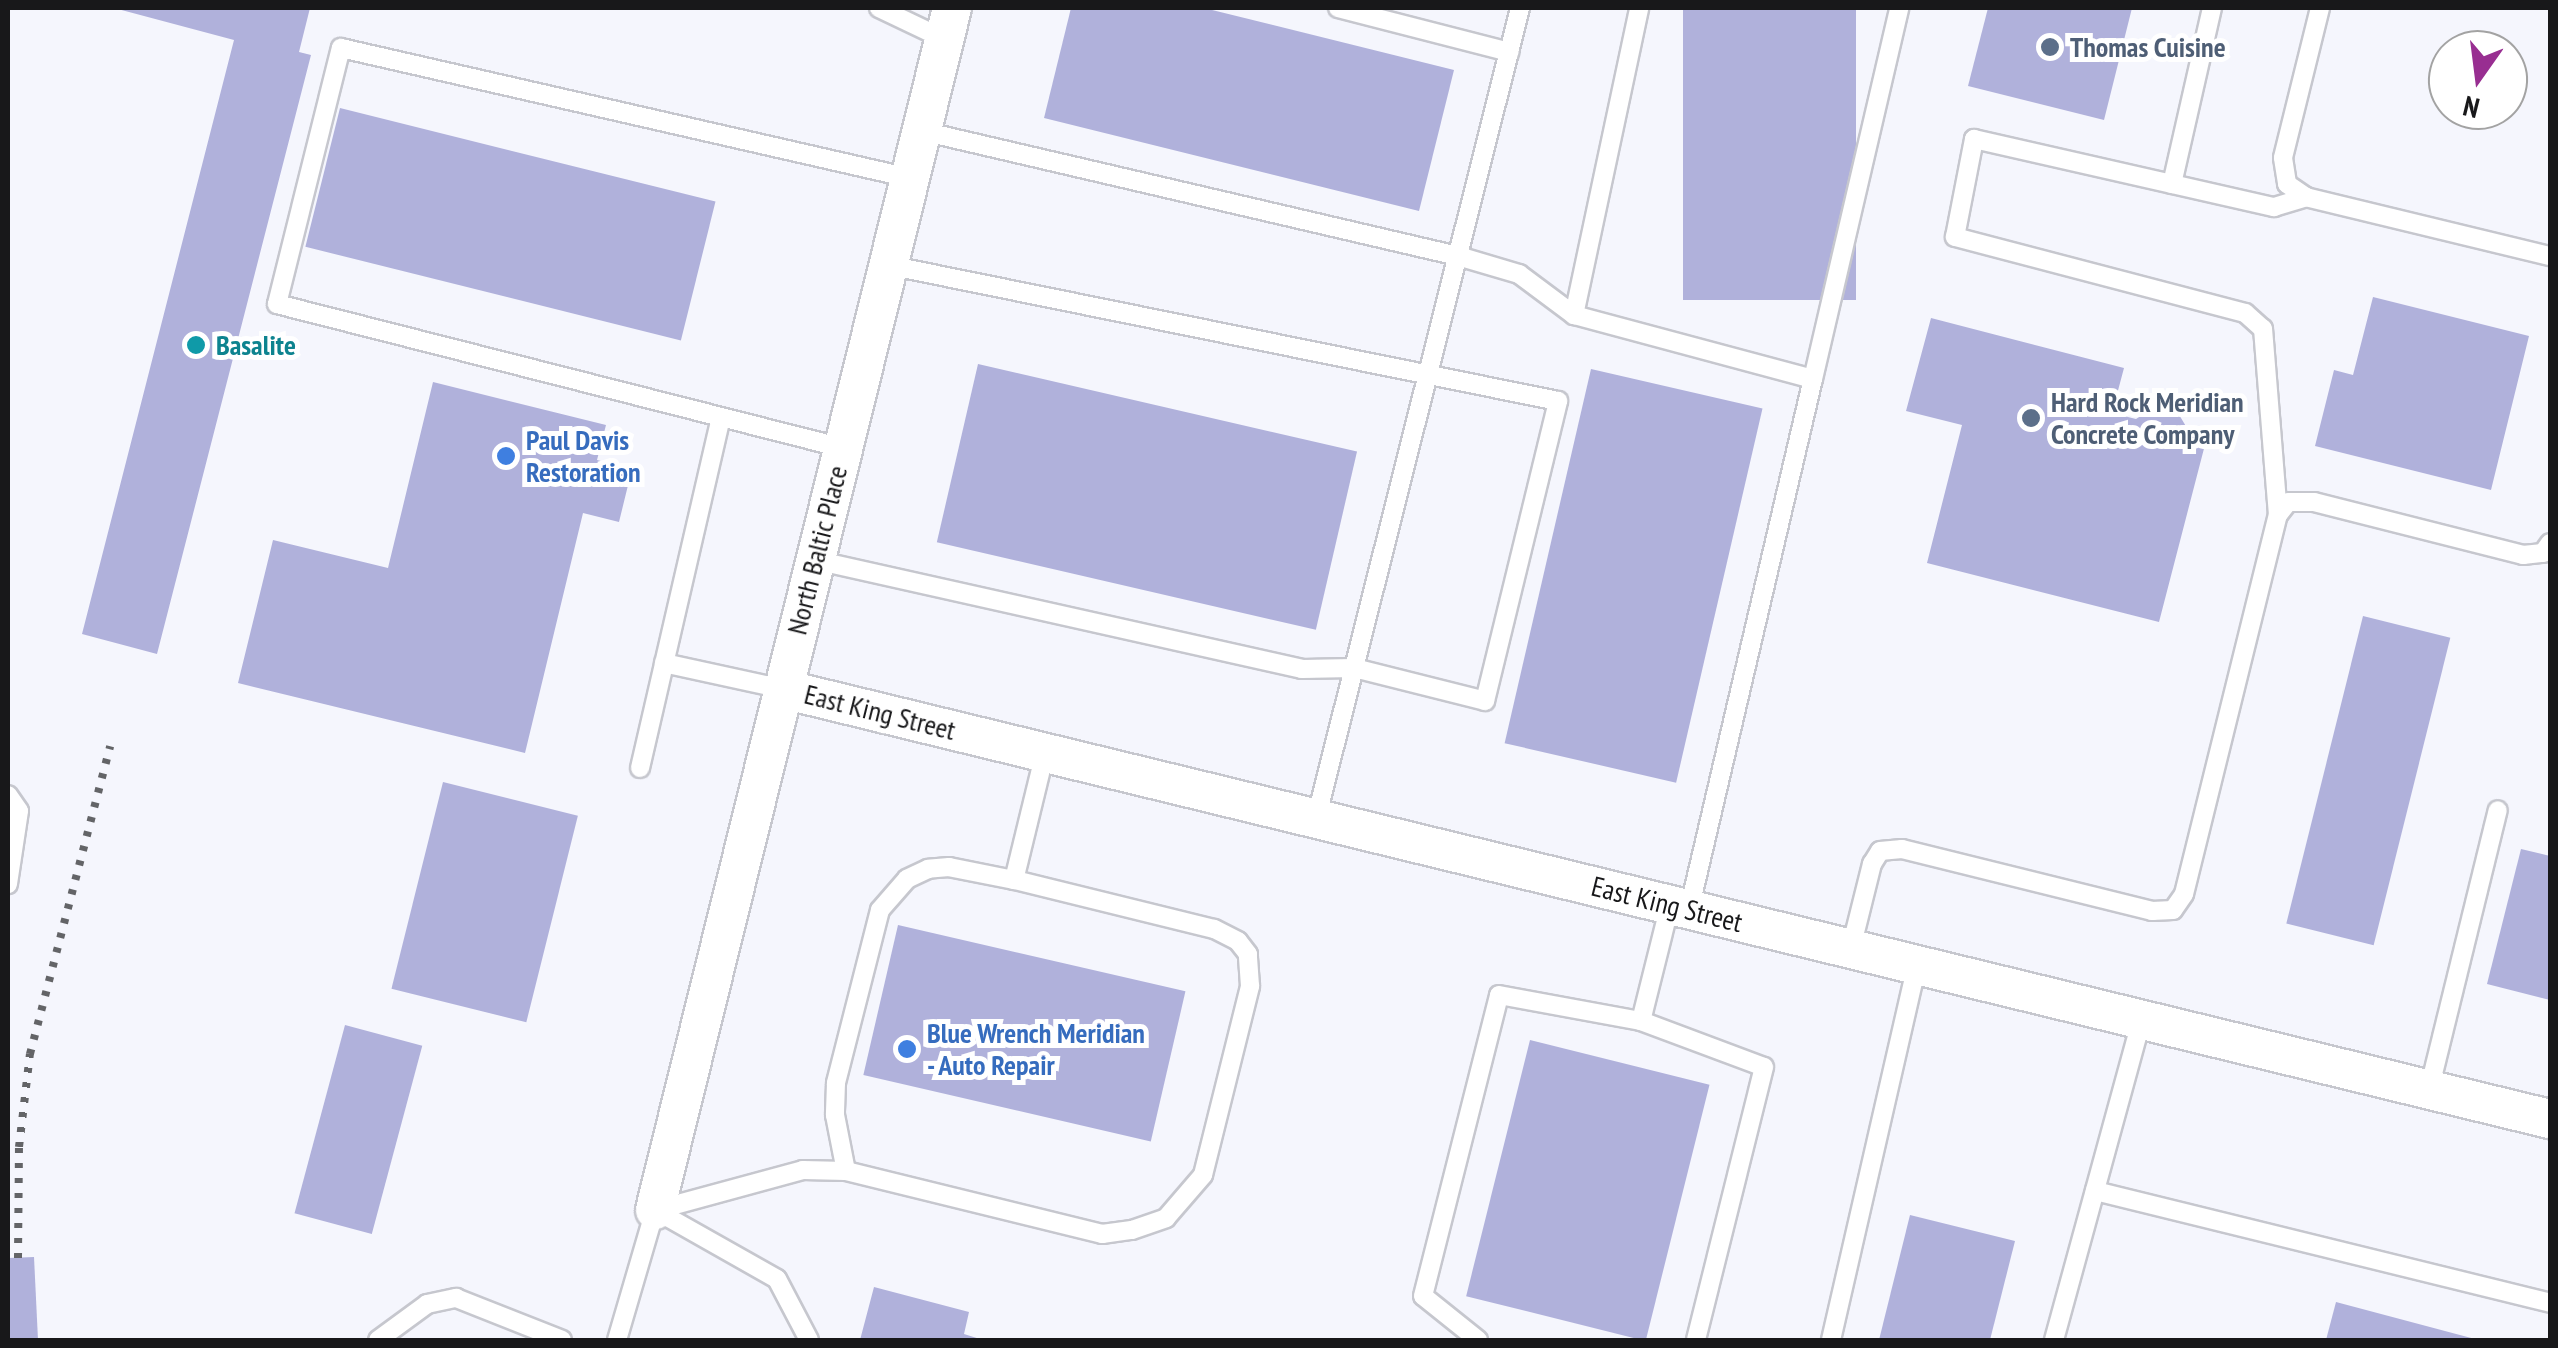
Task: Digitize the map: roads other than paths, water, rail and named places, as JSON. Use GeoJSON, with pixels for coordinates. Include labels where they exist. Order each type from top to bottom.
{"type":"FeatureCollection","features":[{"type":"Feature","properties":{"kind":"street","name":"North Baltic Place"},"geometry":{"type":"LineString","coordinates":[[655,1210],[948,23]]}},
{"type":"Feature","properties":{"kind":"street","name":"East King Street"},"geometry":{"type":"LineString","coordinates":[[783,689],[2550,1119]]}},
{"type":"Feature","properties":{"kind":"lane"},"geometry":{"type":"LineString","coordinates":[[879,8],[948,23]]}},
{"type":"Feature","properties":{"kind":"lane"},"geometry":{"type":"LineString","coordinates":[[1338,8],[1509,52]]}},
{"type":"Feature","properties":{"kind":"lane"},"geometry":{"type":"LineString","coordinates":[[1316,818],[1520,8]]}},
{"type":"Feature","properties":{"kind":"lane"},"geometry":{"type":"LineString","coordinates":[[1574,315],[1639,8]]}},
{"type":"Feature","properties":{"kind":"lane"},"geometry":{"type":"LineString","coordinates":[[1640,1021],[1679,907],[1813,379],[1899,8]]}},
{"type":"Feature","properties":{"kind":"lane"},"geometry":{"type":"LineString","coordinates":[[2172,184],[2212,8]]}},
{"type":"Feature","properties":{"kind":"lane"},"geometry":{"type":"LineString","coordinates":[[2320,8],[2283,158],[2287,184],[2306,197],[2550,256]]}},
{"type":"Feature","properties":{"kind":"lane"},"geometry":{"type":"LineString","coordinates":[[843,448],[277,304],[341,48],[910,178]]}},
{"type":"Feature","properties":{"kind":"lane"},"geometry":{"type":"LineString","coordinates":[[922,131],[1458,256],[1518,274],[1574,315],[1813,379]]}},
{"type":"Feature","properties":{"kind":"lane"},"geometry":{"type":"LineString","coordinates":[[1851,948],[1872,864],[1880,850],[1902,849],[2152,911],[2173,910],[2184,894],[2278,514],[2262,329],[2246,313],[1955,238],[1974,139],[2274,207],[2306,197]]}},
{"type":"Feature","properties":{"kind":"lane"},"geometry":{"type":"LineString","coordinates":[[815,560],[1302,668],[1354,668],[1485,701],[1558,401],[888,265]]}},
{"type":"Feature","properties":{"kind":"lane"},"geometry":{"type":"LineString","coordinates":[[640,768],[721,417]]}},
{"type":"Feature","properties":{"kind":"lane"},"geometry":{"type":"LineString","coordinates":[[2278,514],[2288,502],[2314,502],[2523,555],[2543,553],[2550,543]]}},
{"type":"Feature","properties":{"kind":"lane"},"geometry":{"type":"LineString","coordinates":[[664,662],[783,689]]}},
{"type":"Feature","properties":{"kind":"lane"},"geometry":{"type":"LineString","coordinates":[[1014,880],[1046,753]]}},
{"type":"Feature","properties":{"kind":"lane"},"geometry":{"type":"LineString","coordinates":[[8,795],[19,812],[8,884]]}},
{"type":"Feature","properties":{"kind":"lane"},"geometry":{"type":"LineString","coordinates":[[2429,1090],[2498,810]]}},
{"type":"Feature","properties":{"kind":"lane"},"geometry":{"type":"LineString","coordinates":[[655,1210],[803,1170],[846,1172],[1102,1234],[1132,1230],[1166,1218],[1203,1175],[1250,986],[1248,954],[1238,940],[1214,929],[1014,880],[950,867],[928,869],[907,879],[880,910],[836,1082],[835,1115],[846,1172]]}},
{"type":"Feature","properties":{"kind":"lane"},"geometry":{"type":"LineString","coordinates":[[1831,1340],[1917,965]]}},
{"type":"Feature","properties":{"kind":"lane"},"geometry":{"type":"LineString","coordinates":[[1478,1340],[1423,1296],[1499,995],[1640,1021],[1764,1068],[1696,1340]]}},
{"type":"Feature","properties":{"kind":"lane"},"geometry":{"type":"LineString","coordinates":[[2054,1340],[2142,1020]]}},
{"type":"Feature","properties":{"kind":"lane"},"geometry":{"type":"LineString","coordinates":[[2095,1190],[2550,1304]]}},
{"type":"Feature","properties":{"kind":"lane"},"geometry":{"type":"LineString","coordinates":[[617,1340],[655,1210]]}},
{"type":"Feature","properties":{"kind":"lane"},"geometry":{"type":"LineString","coordinates":[[655,1210],[777,1279],[809,1340]]}},
{"type":"Feature","properties":{"kind":"lane"},"geometry":{"type":"LineString","coordinates":[[378,1340],[427,1304],[456,1298],[562,1340]]}},
{"type":"Feature","properties":{"kind":"railway"},"geometry":{"type":"LineString","coordinates":[[18,1258],[19,1147],[30,1054],[110,746]]}},
{"type":"Feature","properties":{"kind":"place","name":"Thomas Cuisine"},"geometry":{"type":"Point","coordinates":[2050,47]}},
{"type":"Feature","properties":{"kind":"place","name":"Basalite"},"geometry":{"type":"Point","coordinates":[196,345]}},
{"type":"Feature","properties":{"kind":"place","name":"Hard Rock Meridian Concrete Company"},"geometry":{"type":"Point","coordinates":[2031,418]}},
{"type":"Feature","properties":{"kind":"place","name":"Paul Davis Restoration"},"geometry":{"type":"Point","coordinates":[506,456]}},
{"type":"Feature","properties":{"kind":"place","name":"Blue Wrench Meridian - Auto Repair"},"geometry":{"type":"Point","coordinates":[907,1049]}}]}
